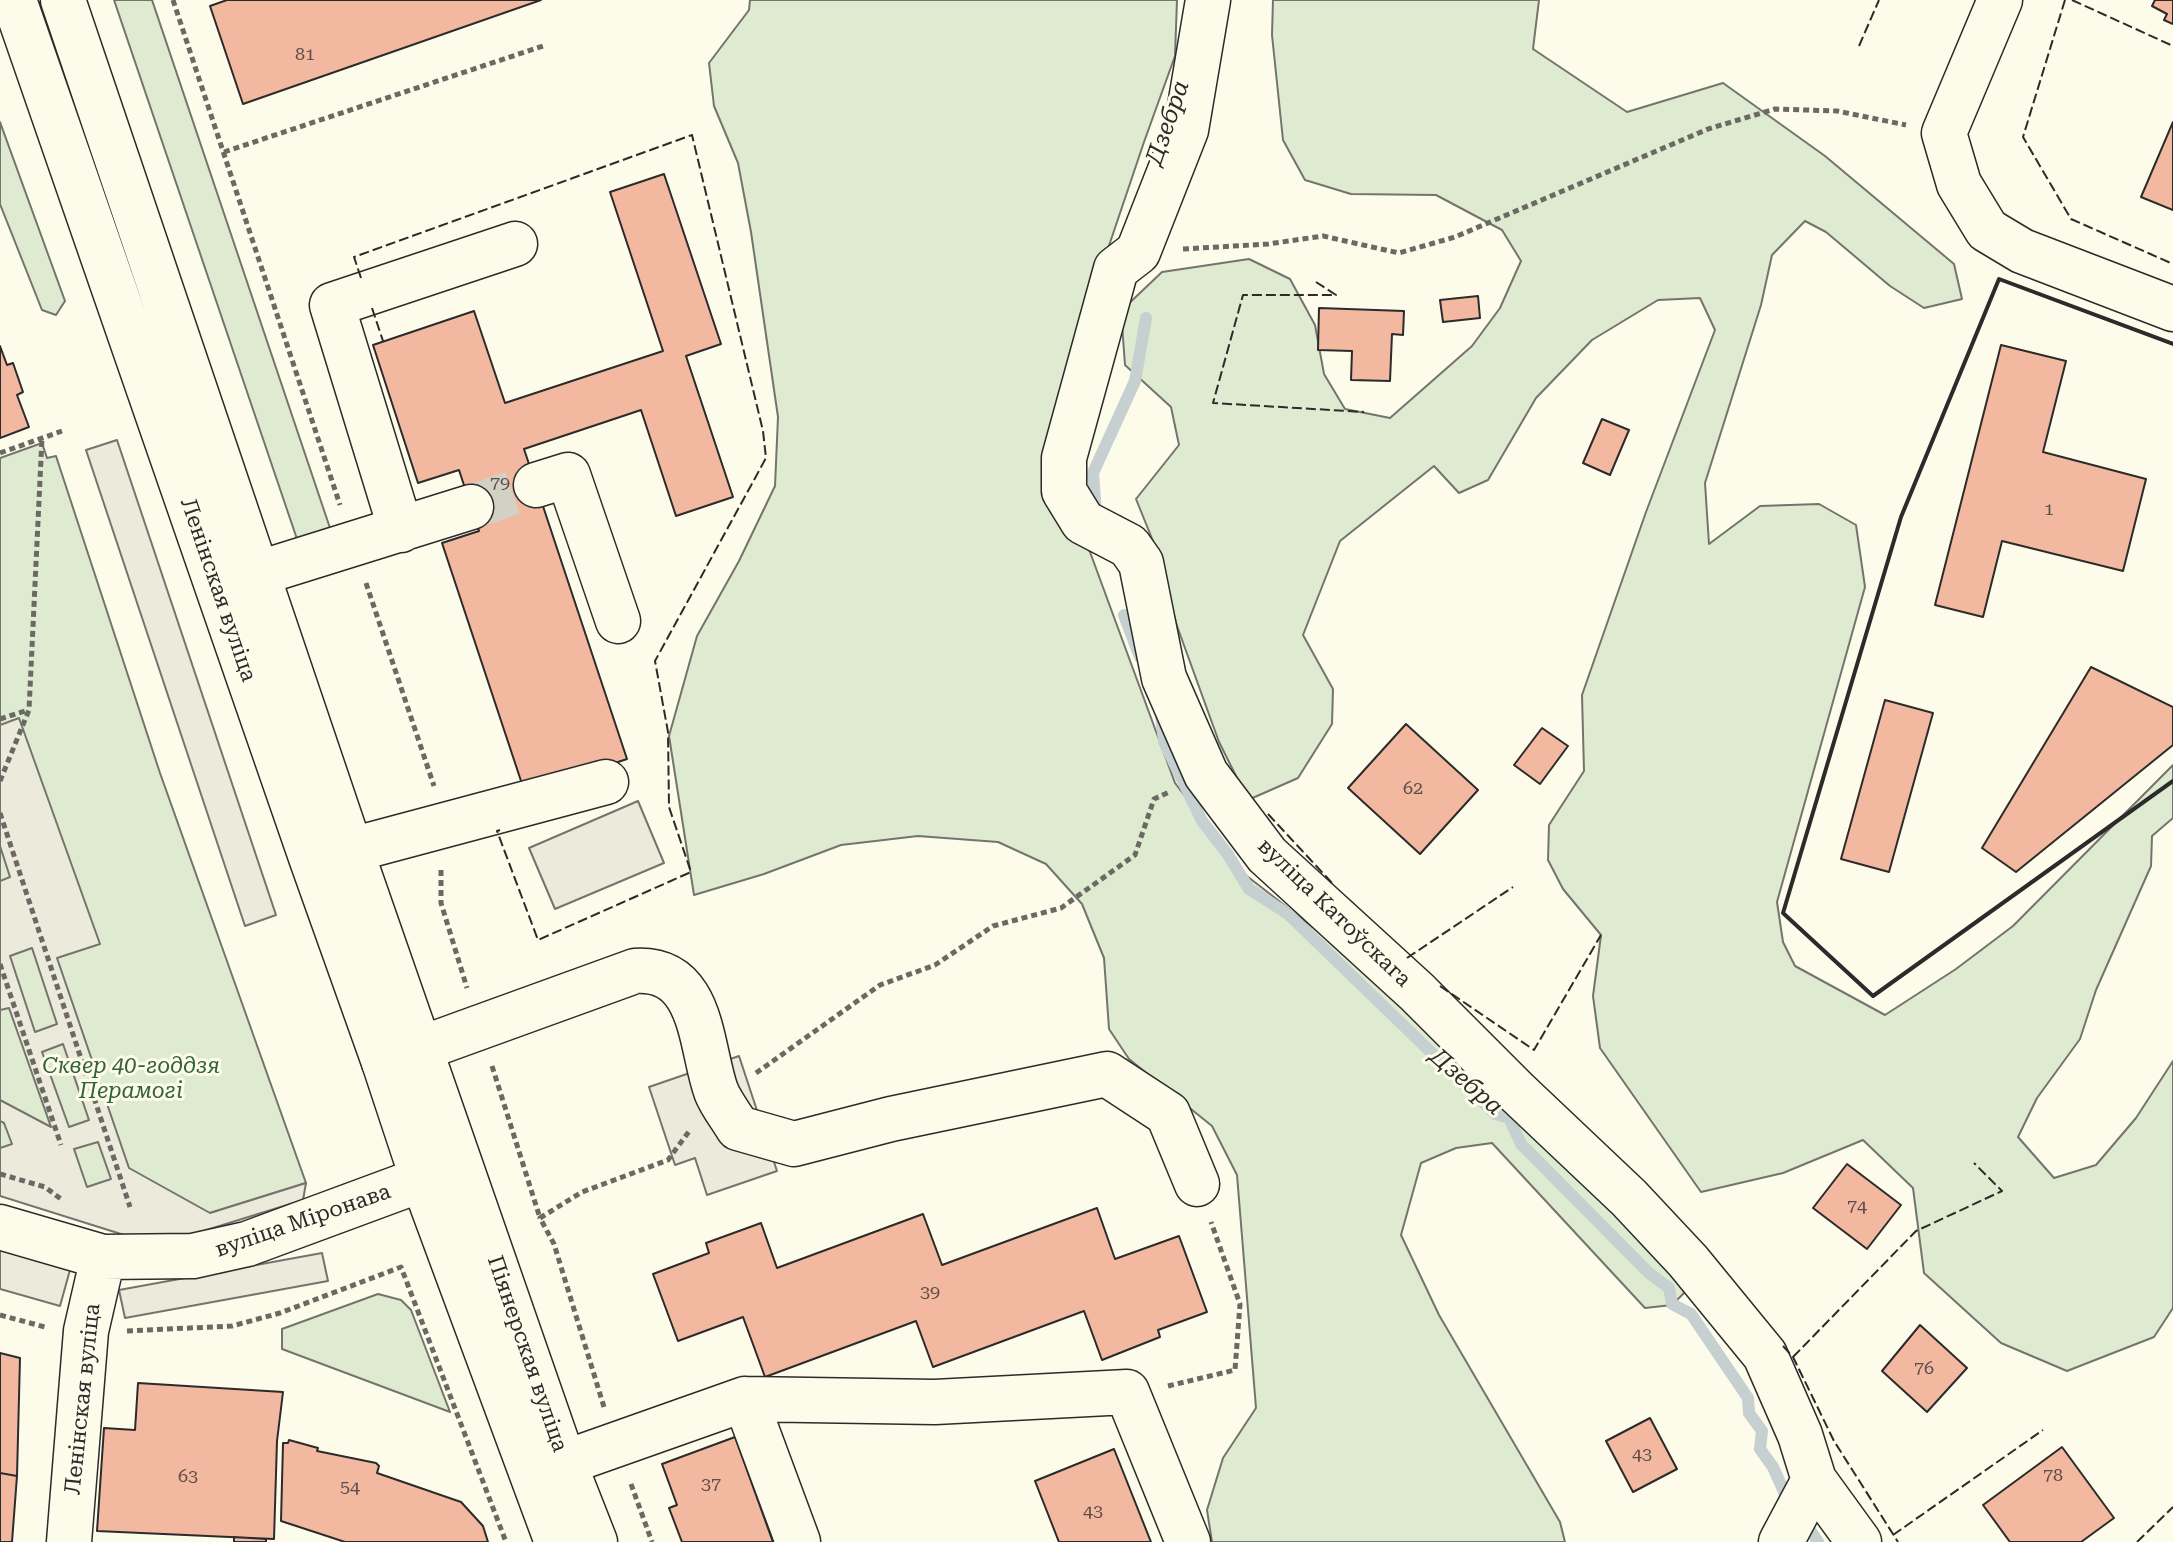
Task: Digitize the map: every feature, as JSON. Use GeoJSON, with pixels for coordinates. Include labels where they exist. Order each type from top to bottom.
{"type":"FeatureCollection","features":[{"type":"Feature","properties":{"kind":"street","name":"Ленінская вуліца"},"geometry":{"type":"LineString","coordinates":[[14,0],[237,580],[442,1172]]}},
{"type":"Feature","properties":{"kind":"street","name":"Ленінская вуліца"},"geometry":{"type":"LineString","coordinates":[[63,0],[237,580]]}},
{"type":"Feature","properties":{"kind":"street","name":"вуліца Катоўскага"},"geometry":{"type":"LineString","coordinates":[[1208,0],[1186,130],[1138,252],[1116,269],[1064,458],[1064,491],[1083,522],[1129,546],[1141,563],[1164,678],[1206,774],[1267,855],[1417,992],[1629,1198],[1688,1261],[1765,1355],[1800,1435],[1814,1480],[1859,1542]]}},
{"type":"Feature","properties":{"kind":"street"},"geometry":{"type":"LineString","coordinates":[[2000,0],[1944,133],[1959,184],[1987,230],[2022,251],[2173,309]]}},
{"type":"Feature","properties":{"kind":"street"},"geometry":{"type":"LineString","coordinates":[[401,530],[332,305],[515,244]]}},
{"type":"Feature","properties":{"kind":"street"},"geometry":{"type":"LineString","coordinates":[[536,485],[568,475],[618,621]]}},
{"type":"Feature","properties":{"kind":"street"},"geometry":{"type":"LineString","coordinates":[[237,580],[471,507]]}},
{"type":"Feature","properties":{"kind":"street"},"geometry":{"type":"LineString","coordinates":[[331,854],[606,782]]}},
{"type":"Feature","properties":{"kind":"street"},"geometry":{"type":"LineString","coordinates":[[402,1056],[635,971],[650,970],[675,983],[689,997],[703,1032],[717,1092],[738,1128],[794,1144],[891,1119],[1107,1074],[1168,1114],[1197,1184]]}},
{"type":"Feature","properties":{"kind":"street","name":"вуліца Міронава"},"geometry":{"type":"LineString","coordinates":[[0,1227],[103,1257],[193,1256],[247,1244],[442,1172]]}},
{"type":"Feature","properties":{"kind":"street","name":"Піянерская вуліца"},"geometry":{"type":"LineString","coordinates":[[442,1172],[595,1542]]}},
{"type":"Feature","properties":{"kind":"street","name":"Піянерская вуліца"},"geometry":{"type":"LineString","coordinates":[[442,1172],[557,1542]]}},
{"type":"Feature","properties":{"kind":"street","name":"Ленінская вуліца"},"geometry":{"type":"LineString","coordinates":[[79,1541],[86,1331],[103,1257]]}},
{"type":"Feature","properties":{"kind":"street"},"geometry":{"type":"LineString","coordinates":[[564,1463],[745,1399],[935,1402],[1127,1392],[1188,1542]]}},
{"type":"Feature","properties":{"kind":"street"},"geometry":{"type":"LineString","coordinates":[[745,1399],[798,1542]]}},
{"type":"Feature","properties":{"kind":"street"},"geometry":{"type":"LineString","coordinates":[[1781,1542],[1814,1480]]}},
{"type":"Feature","properties":{"kind":"path"},"geometry":{"type":"LineString","coordinates":[[173,0],[443,812],[441,903],[540,1218],[554,1244],[591,1372]]}},
{"type":"Feature","properties":{"kind":"path"},"geometry":{"type":"LineString","coordinates":[[224,152],[543,46]]}},
{"type":"Feature","properties":{"kind":"path"},"geometry":{"type":"LineString","coordinates":[[1138,252],[1268,244],[1323,236],[1399,253],[1455,237],[1708,129],[1775,109],[1837,111],[1944,133]]}},
{"type":"Feature","properties":{"kind":"path"},"geometry":{"type":"LineString","coordinates":[[0,453],[62,431]]}},
{"type":"Feature","properties":{"kind":"path"},"geometry":{"type":"LineString","coordinates":[[0,781],[29,710],[42,438]]}},
{"type":"Feature","properties":{"kind":"path"},"geometry":{"type":"LineString","coordinates":[[0,719],[29,710]]}},
{"type":"Feature","properties":{"kind":"path"},"geometry":{"type":"LineString","coordinates":[[756,1073],[880,985],[935,965],[993,926],[1061,908],[1135,855],[1154,799]]}},
{"type":"Feature","properties":{"kind":"path"},"geometry":{"type":"LineString","coordinates":[[0,813],[130,1207]]}},
{"type":"Feature","properties":{"kind":"path"},"geometry":{"type":"LineString","coordinates":[[0,964],[61,1145]]}},
{"type":"Feature","properties":{"kind":"path"},"geometry":{"type":"LineString","coordinates":[[540,1218],[582,1192],[668,1160]]}},
{"type":"Feature","properties":{"kind":"path"},"geometry":{"type":"LineString","coordinates":[[1168,1386],[1235,1370],[1240,1304],[1197,1184]]}},
{"type":"Feature","properties":{"kind":"path"},"geometry":{"type":"LineString","coordinates":[[86,1331],[232,1326],[280,1313],[401,1267],[506,1542]]}},
{"type":"Feature","properties":{"kind":"green space"},"geometry":{"type":"Polygon","coordinates":[[[114,0],[152,0],[331,531],[298,542],[114,0]]]}},
{"type":"Feature","properties":{"kind":"green space"},"geometry":{"type":"Polygon","coordinates":[[[750,0],[1177,0],[1175,56],[1090,302],[1062,508],[1090,552],[1175,783],[1243,873],[1409,1002],[1668,1263],[1685,1292],[1672,1305],[1645,1308],[1492,1143],[1456,1148],[1421,1163],[1401,1235],[1439,1315],[1560,1522],[1565,1542],[1212,1542],[1207,1510],[1223,1458],[1256,1408],[1237,1175],[1212,1126],[1129,1059],[1109,1029],[1104,958],[1082,904],[1046,864],[998,842],[918,836],[841,845],[764,874],[694,895],[669,736],[697,636],[739,561],[775,486],[778,417],[751,232],[738,163],[714,106],[709,63],[749,10],[750,0]]]}},
{"type":"Feature","properties":{"kind":"green space"},"geometry":{"type":"Polygon","coordinates":[[[1273,0],[1539,0],[1533,49],[1627,112],[1723,83],[1825,156],[1954,264],[1962,299],[1924,308],[1890,286],[1826,232],[1805,221],[1772,255],[1761,305],[1705,483],[1709,544],[1760,506],[1819,504],[1856,525],[1865,587],[1777,902],[1783,942],[1795,966],[1885,1015],[1956,969],[2013,926],[2173,765],[2173,818],[2152,836],[2151,866],[2096,990],[2080,1039],[2037,1098],[2018,1137],[2054,1178],[2096,1165],[2136,1118],[2173,1061],[2173,1308],[2154,1337],[2067,1371],[2001,1343],[1924,1273],[1913,1188],[1863,1140],[1783,1173],[1701,1192],[1600,1048],[1593,996],[1601,935],[1563,889],[1548,860],[1549,825],[1584,771],[1582,695],[1646,512],[1715,330],[1700,298],[1658,300],[1592,340],[1536,398],[1488,480],[1459,493],[1434,466],[1340,541],[1303,635],[1333,689],[1332,724],[1298,778],[1248,800],[1219,742],[1177,626],[1155,546],[1136,499],[1179,445],[1171,407],[1125,365],[1121,311],[1162,272],[1249,259],[1290,279],[1315,325],[1324,374],[1345,409],[1390,418],[1472,346],[1500,308],[1521,261],[1502,230],[1436,195],[1351,194],[1305,180],[1283,140],[1272,35],[1273,0]]]}},
{"type":"Feature","properties":{"kind":"green space"},"geometry":{"type":"Polygon","coordinates":[[[0,122],[65,301],[56,315],[42,310],[0,204],[0,122]]]}},
{"type":"Feature","properties":{"kind":"green space","name":"Сквер 40-годдзя Перамогі"},"geometry":{"type":"Polygon","coordinates":[[[42,443],[47,458],[56,456],[160,773],[306,1183],[210,1213],[162,1216],[0,1169],[0,458],[42,443]]]}},
{"type":"Feature","properties":{"kind":"green space"},"geometry":{"type":"Polygon","coordinates":[[[378,1294],[401,1300],[411,1310],[450,1412],[282,1349],[282,1329],[378,1294]]]}},
{"type":"Feature","properties":{"kind":"shaded area"},"geometry":{"type":"Polygon","coordinates":[[[117,440],[276,915],[245,926],[86,450],[117,440]]]}},
{"type":"Feature","properties":{"kind":"shaded area"},"geometry":{"type":"Polygon","coordinates":[[[19,718],[100,944],[57,958],[129,1168],[210,1213],[306,1183],[303,1200],[168,1242],[140,1240],[0,1196],[0,1148],[12,1144],[4,1123],[0,1121],[0,1100],[51,1127],[9,1008],[0,1010],[0,881],[10,877],[0,846],[0,725],[19,718]],[[32,948],[10,956],[35,1032],[57,1024],[32,948]],[[63,1044],[42,1052],[69,1127],[89,1120],[63,1044]],[[98,1142],[74,1149],[87,1187],[111,1179],[98,1142]]]}},
{"type":"Feature","properties":{"kind":"shaded area"},"geometry":{"type":"Polygon","coordinates":[[[638,801],[664,863],[555,909],[529,848],[638,801]]]}},
{"type":"Feature","properties":{"kind":"shaded area"},"geometry":{"type":"Polygon","coordinates":[[[739,1056],[777,1171],[707,1195],[695,1158],[675,1165],[649,1087],[739,1056]]]}},
{"type":"Feature","properties":{"kind":"shaded area"},"geometry":{"type":"Polygon","coordinates":[[[0,1250],[70,1270],[60,1306],[0,1289],[0,1250]]]}},
{"type":"Feature","properties":{"kind":"shaded area"},"geometry":{"type":"Polygon","coordinates":[[[322,1253],[328,1281],[125,1318],[119,1290],[322,1253]]]}},
{"type":"Feature","properties":{"kind":"building"},"geometry":{"type":"Polygon","coordinates":[[[227,0],[541,0],[243,104],[210,6],[227,0]]]}},
{"type":"Feature","properties":{"kind":"building"},"geometry":{"type":"Polygon","coordinates":[[[2155,0],[2173,0],[2173,24],[2164,20],[2167,14],[2152,6],[2155,0]]]}},
{"type":"Feature","properties":{"kind":"building"},"geometry":{"type":"Polygon","coordinates":[[[2173,122],[2173,210],[2141,197],[2173,122]]]}},
{"type":"Feature","properties":{"kind":"building"},"geometry":{"type":"Polygon","coordinates":[[[664,174],[721,344],[686,356],[733,497],[676,516],[641,410],[524,449],[627,759],[525,793],[442,543],[479,531],[459,470],[418,483],[373,345],[474,311],[505,403],[663,351],[610,192],[664,174]]]}},
{"type":"Feature","properties":{"kind":"building"},"geometry":{"type":"Polygon","coordinates":[[[1478,296],[1480,318],[1443,322],[1440,300],[1478,296]]]}},
{"type":"Feature","properties":{"kind":"building"},"geometry":{"type":"Polygon","coordinates":[[[1319,308],[1404,311],[1403,335],[1392,334],[1390,381],[1351,380],[1352,351],[1318,350],[1319,308]]]}},
{"type":"Feature","properties":{"kind":"building"},"geometry":{"type":"Polygon","coordinates":[[[2001,345],[2066,361],[2043,452],[2146,479],[2123,571],[2002,541],[1983,617],[1935,605],[2001,345]]]}},
{"type":"Feature","properties":{"kind":"building"},"geometry":{"type":"Polygon","coordinates":[[[0,346],[7,365],[13,363],[23,392],[17,395],[29,427],[0,438],[0,346]]]}},
{"type":"Feature","properties":{"kind":"building"},"geometry":{"type":"Polygon","coordinates":[[[1602,419],[1629,430],[1610,475],[1583,463],[1602,419]]]}},
{"type":"Feature","properties":{"kind":"building"},"geometry":{"type":"Polygon","coordinates":[[[2091,667],[2173,707],[2173,745],[2016,872],[1982,848],[2091,667]]]}},
{"type":"Feature","properties":{"kind":"building"},"geometry":{"type":"Polygon","coordinates":[[[1885,700],[1933,713],[1889,872],[1841,859],[1885,700]]]}},
{"type":"Feature","properties":{"kind":"building"},"geometry":{"type":"Polygon","coordinates":[[[1406,724],[1478,790],[1420,854],[1348,788],[1406,724]]]}},
{"type":"Feature","properties":{"kind":"building"},"geometry":{"type":"Polygon","coordinates":[[[1542,728],[1568,746],[1540,784],[1514,765],[1542,728]]]}},
{"type":"Feature","properties":{"kind":"building"},"geometry":{"type":"Polygon","coordinates":[[[1847,1164],[1901,1205],[1867,1249],[1813,1208],[1847,1164]]]}},
{"type":"Feature","properties":{"kind":"building"},"geometry":{"type":"Polygon","coordinates":[[[1097,1208],[1115,1259],[1179,1236],[1207,1312],[1158,1330],[1160,1337],[1102,1360],[1084,1311],[933,1367],[916,1321],[765,1377],[743,1317],[678,1341],[653,1274],[709,1253],[706,1243],[761,1223],[777,1268],[923,1214],[942,1265],[1097,1208]]]}},
{"type":"Feature","properties":{"kind":"building"},"geometry":{"type":"Polygon","coordinates":[[[1920,1325],[1967,1368],[1927,1412],[1882,1371],[1920,1325]]]}},
{"type":"Feature","properties":{"kind":"building"},"geometry":{"type":"Polygon","coordinates":[[[0,1353],[20,1358],[17,1476],[0,1473],[0,1353]]]}},
{"type":"Feature","properties":{"kind":"building"},"geometry":{"type":"Polygon","coordinates":[[[138,1383],[283,1392],[277,1441],[274,1539],[97,1531],[104,1428],[135,1430],[138,1383]]]}},
{"type":"Feature","properties":{"kind":"building"},"geometry":{"type":"Polygon","coordinates":[[[1650,1418],[1677,1469],[1633,1492],[1606,1441],[1650,1418]]]}},
{"type":"Feature","properties":{"kind":"building"},"geometry":{"type":"Polygon","coordinates":[[[735,1437],[773,1542],[682,1542],[669,1508],[677,1505],[662,1464],[735,1437]]]}},
{"type":"Feature","properties":{"kind":"building"},"geometry":{"type":"Polygon","coordinates":[[[289,1440],[318,1448],[317,1451],[376,1463],[379,1466],[377,1473],[461,1502],[483,1526],[488,1542],[345,1542],[281,1521],[283,1443],[289,1440]]]}},
{"type":"Feature","properties":{"kind":"building"},"geometry":{"type":"Polygon","coordinates":[[[2062,1447],[2114,1518],[2081,1542],[2010,1542],[1983,1505],[2062,1447]]]}},
{"type":"Feature","properties":{"kind":"building"},"geometry":{"type":"Polygon","coordinates":[[[1114,1449],[1151,1542],[1059,1542],[1035,1481],[1114,1449]]]}},
{"type":"Feature","properties":{"kind":"building"},"geometry":{"type":"Polygon","coordinates":[[[0,1473],[17,1476],[12,1542],[0,1542],[0,1473]]]}},
{"type":"Feature","properties":{"kind":"building"},"geometry":{"type":"Polygon","coordinates":[[[234,1537],[266,1539],[266,1542],[234,1542],[234,1537]]]}},
{"type":"Feature","properties":{"kind":"waterway","name":"Дзебра"},"geometry":{"type":"LineString","coordinates":[[1096,513],[1093,473],[1135,381],[1146,318]]}},
{"type":"Feature","properties":{"kind":"waterway","name":"Дзебра"},"geometry":{"type":"LineString","coordinates":[[1124,615],[1140,657]]}},
{"type":"Feature","properties":{"kind":"waterway","name":"Дзебра"},"geometry":{"type":"LineString","coordinates":[[1161,715],[1164,742],[1202,821],[1249,889],[1288,914],[1495,1114],[1509,1118],[1521,1144],[1649,1273],[1669,1288],[1672,1304],[1691,1314],[1748,1398],[1749,1413],[1762,1431],[1760,1449],[1773,1467],[1789,1503]]}},
{"type":"Feature","properties":{"kind":"waterway","name":"Дзебра"},"geometry":{"type":"LineString","coordinates":[[1803,1520],[1818,1542]]}},
{"type":"Feature","properties":{"kind":"tunnel"},"geometry":{"type":"LineString","coordinates":[[471,507],[536,485]]}},
{"type":"Feature","properties":{"kind":"fence"},"geometry":{"type":"LineString","coordinates":[[1859,46],[1879,0]]}},
{"type":"Feature","properties":{"kind":"fence"},"geometry":{"type":"LineString","coordinates":[[2065,0],[2023,137],[2071,219],[2173,264]]}},
{"type":"Feature","properties":{"kind":"fence"},"geometry":{"type":"LineString","coordinates":[[2072,0],[2173,46]]}},
{"type":"Feature","properties":{"kind":"fence"},"geometry":{"type":"LineString","coordinates":[[361,278],[354,257],[692,135],[763,431],[766,458],[655,661],[668,732],[669,807],[691,872],[538,940],[497,831],[500,830]]}},
{"type":"Feature","properties":{"kind":"fence"},"geometry":{"type":"LineString","coordinates":[[1316,282],[1336,295],[1243,295],[1213,403],[1364,412]]}},
{"type":"Feature","properties":{"kind":"fence"},"geometry":{"type":"LineString","coordinates":[[372,308],[383,341]]}},
{"type":"Feature","properties":{"kind":"fence"},"geometry":{"type":"LineString","coordinates":[[1268,814],[1333,884]]}},
{"type":"Feature","properties":{"kind":"fence"},"geometry":{"type":"LineString","coordinates":[[1407,958],[1513,887]]}},
{"type":"Feature","properties":{"kind":"fence"},"geometry":{"type":"LineString","coordinates":[[1440,986],[1534,1050],[1601,935]]}},
{"type":"Feature","properties":{"kind":"fence"},"geometry":{"type":"LineString","coordinates":[[1793,1357],[1916,1231],[2002,1191],[1974,1163]]}},
{"type":"Feature","properties":{"kind":"fence"},"geometry":{"type":"LineString","coordinates":[[1783,1346],[1793,1357],[1834,1441],[1898,1542]]}},
{"type":"Feature","properties":{"kind":"fence"},"geometry":{"type":"LineString","coordinates":[[1893,1535],[2043,1430]]}},
{"type":"Feature","properties":{"kind":"fence"},"geometry":{"type":"LineString","coordinates":[[2137,1542],[2173,1507]]}},
{"type":"Feature","properties":{"kind":"wall"},"geometry":{"type":"LineString","coordinates":[[2173,344],[1999,279],[1901,517],[1783,913],[1873,996],[2173,781]]}}]}
